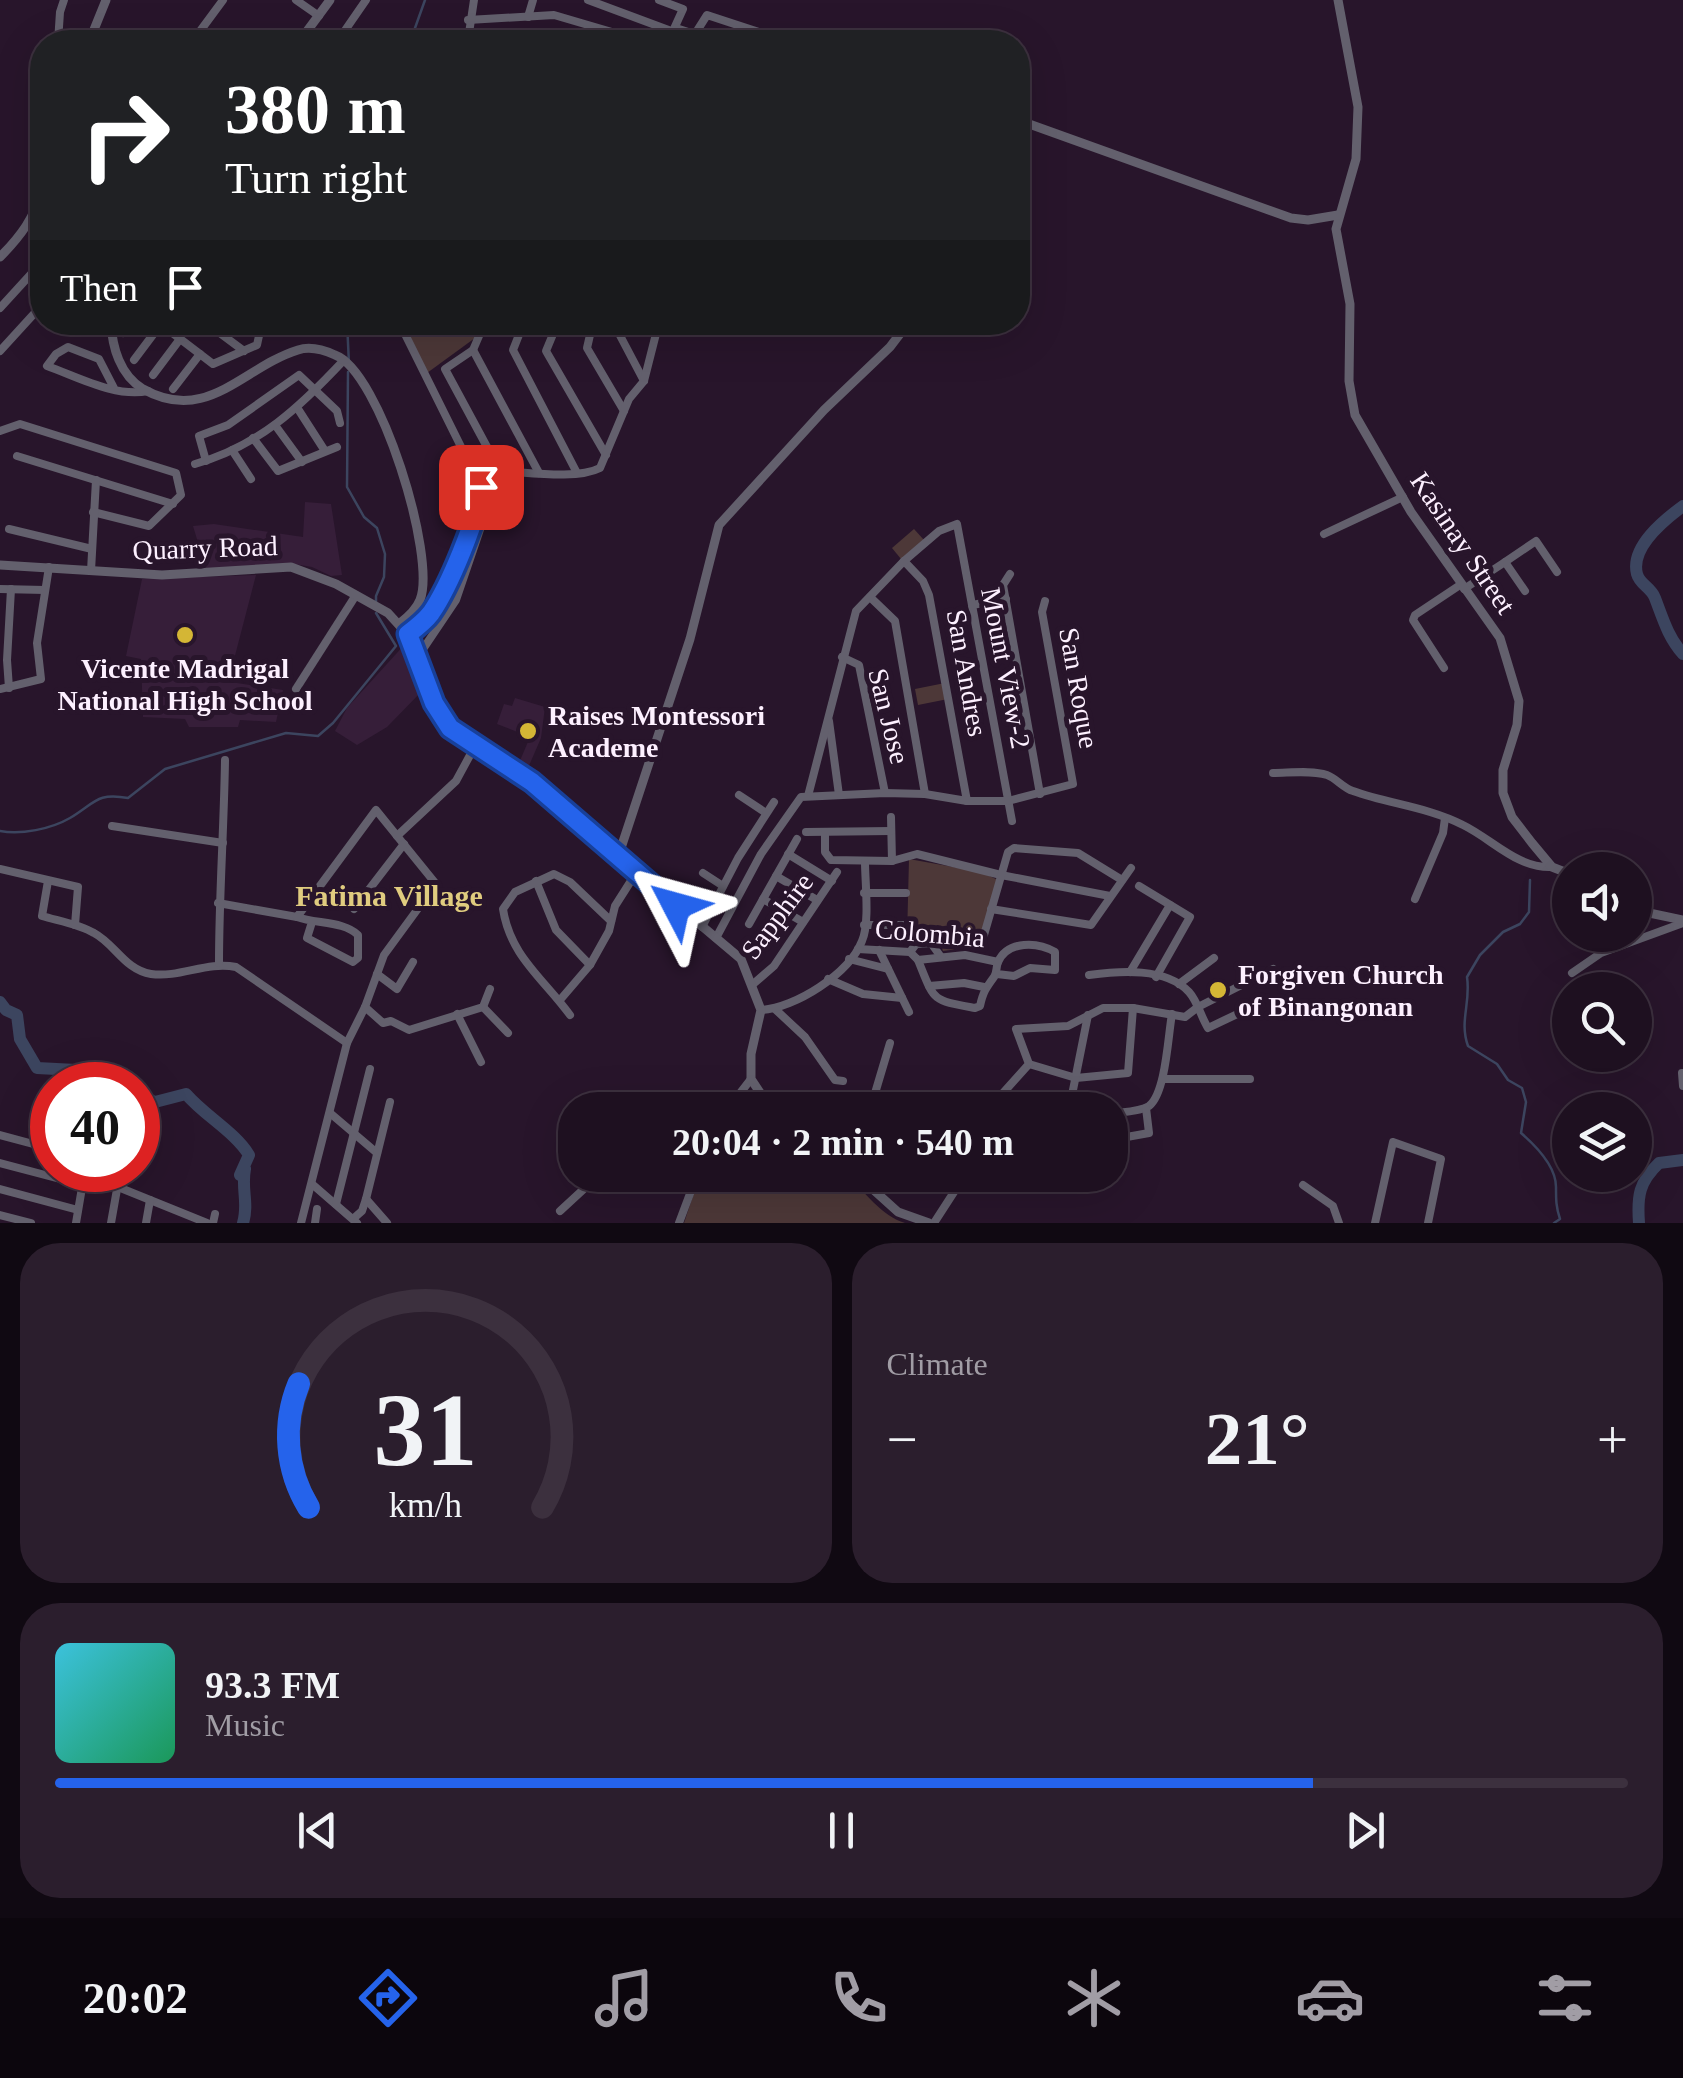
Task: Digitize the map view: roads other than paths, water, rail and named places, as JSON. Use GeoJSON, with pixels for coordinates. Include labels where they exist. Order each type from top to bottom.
{"type":"FeatureCollection","features":[{"type":"Feature","properties":{"kind":"street"},"geometry":{"type":"LineString","coordinates":[[59,30],[64,0]]}},
{"type":"Feature","properties":{"kind":"street"},"geometry":{"type":"LineString","coordinates":[[94,30],[106,0]]}},
{"type":"Feature","properties":{"kind":"street"},"geometry":{"type":"LineString","coordinates":[[201,30],[223,0]]}},
{"type":"Feature","properties":{"kind":"street"},"geometry":{"type":"LineString","coordinates":[[296,0],[319,16]]}},
{"type":"Feature","properties":{"kind":"street"},"geometry":{"type":"LineString","coordinates":[[308,30],[330,0]]}},
{"type":"Feature","properties":{"kind":"street"},"geometry":{"type":"LineString","coordinates":[[345,30],[366,0]]}},
{"type":"Feature","properties":{"kind":"street"},"geometry":{"type":"LineString","coordinates":[[468,30],[474,0]]}},
{"type":"Feature","properties":{"kind":"street"},"geometry":{"type":"LineString","coordinates":[[528,17],[533,0]]}},
{"type":"Feature","properties":{"kind":"street"},"geometry":{"type":"LineString","coordinates":[[588,0],[675,30],[683,9],[659,0]]}},
{"type":"Feature","properties":{"kind":"street"},"geometry":{"type":"LineString","coordinates":[[1030,124],[1291,218],[1308,220],[1338,215],[1356,159],[1358,107],[1338,0]]}},
{"type":"Feature","properties":{"kind":"street"},"geometry":{"type":"LineString","coordinates":[[468,20],[554,15],[605,30]]}},
{"type":"Feature","properties":{"kind":"street"},"geometry":{"type":"LineString","coordinates":[[698,30],[707,15],[753,30]]}},
{"type":"Feature","properties":{"kind":"street","name":"Kasinay Street"},"geometry":{"type":"LineString","coordinates":[[1338,215],[1336,229],[1350,304],[1349,381],[1354,415],[1403,497],[1500,638],[1519,701],[1503,793],[1512,817],[1552,866]]}},
{"type":"Feature","properties":{"kind":"street"},"geometry":{"type":"LineString","coordinates":[[0,257],[30,220]]}},
{"type":"Feature","properties":{"kind":"street"},"geometry":{"type":"LineString","coordinates":[[0,308],[30,275]]}},
{"type":"Feature","properties":{"kind":"street"},"geometry":{"type":"LineString","coordinates":[[0,351],[30,318]]}},
{"type":"Feature","properties":{"kind":"street"},"geometry":{"type":"LineString","coordinates":[[112,335],[124,371],[137,386],[174,401],[193,401],[218,392],[299,350],[318,350],[346,360],[357,372],[396,450],[413,511],[422,588],[420,601],[400,623]]}},
{"type":"Feature","properties":{"kind":"street"},"geometry":{"type":"LineString","coordinates":[[134,360],[151,335]]}},
{"type":"Feature","properties":{"kind":"street"},"geometry":{"type":"LineString","coordinates":[[174,335],[213,364],[257,346],[259,335]]}},
{"type":"Feature","properties":{"kind":"street"},"geometry":{"type":"LineString","coordinates":[[222,335],[244,351]]}},
{"type":"Feature","properties":{"kind":"street"},"geometry":{"type":"LineString","coordinates":[[405,335],[481,487],[475,514],[446,583],[431,612],[408,634]]}},
{"type":"Feature","properties":{"kind":"street"},"geometry":{"type":"LineString","coordinates":[[417,658],[456,600],[500,471],[445,369],[473,350],[480,335]]}},
{"type":"Feature","properties":{"kind":"street"},"geometry":{"type":"LineString","coordinates":[[519,335],[513,350],[577,473]]}},
{"type":"Feature","properties":{"kind":"street"},"geometry":{"type":"LineString","coordinates":[[553,335],[546,351],[606,455]]}},
{"type":"Feature","properties":{"kind":"street"},"geometry":{"type":"LineString","coordinates":[[590,335],[587,348],[624,412]]}},
{"type":"Feature","properties":{"kind":"street"},"geometry":{"type":"LineString","coordinates":[[620,335],[644,381]]}},
{"type":"Feature","properties":{"kind":"street"},"geometry":{"type":"LineString","coordinates":[[624,343],[626,335]]}},
{"type":"Feature","properties":{"kind":"street"},"geometry":{"type":"LineString","coordinates":[[500,471],[577,473],[600,468],[624,412],[644,381],[656,335]]}},
{"type":"Feature","properties":{"kind":"street"},"geometry":{"type":"LineString","coordinates":[[618,857],[690,640],[719,524],[899,335]]}},
{"type":"Feature","properties":{"kind":"street"},"geometry":{"type":"LineString","coordinates":[[153,375],[180,339]]}},
{"type":"Feature","properties":{"kind":"street"},"geometry":{"type":"LineString","coordinates":[[115,390],[99,359],[68,347],[56,354],[48,366],[115,390],[134,394],[148,391]]}},
{"type":"Feature","properties":{"kind":"street"},"geometry":{"type":"LineString","coordinates":[[473,350],[539,473]]}},
{"type":"Feature","properties":{"kind":"street"},"geometry":{"type":"LineString","coordinates":[[173,389],[200,354]]}},
{"type":"Feature","properties":{"kind":"street"},"geometry":{"type":"LineString","coordinates":[[195,464],[232,450],[275,425],[298,409],[346,360]]}},
{"type":"Feature","properties":{"kind":"street"},"geometry":{"type":"LineString","coordinates":[[206,461],[199,436],[228,425],[299,375],[337,411],[340,423]]}},
{"type":"Feature","properties":{"kind":"street"},"geometry":{"type":"LineString","coordinates":[[298,409],[325,451]]}},
{"type":"Feature","properties":{"kind":"street"},"geometry":{"type":"LineString","coordinates":[[0,432],[20,424],[176,473],[181,490],[174,504],[149,526],[93,512]]}},
{"type":"Feature","properties":{"kind":"street"},"geometry":{"type":"LineString","coordinates":[[275,425],[302,462]]}},
{"type":"Feature","properties":{"kind":"street"},"geometry":{"type":"LineString","coordinates":[[253,438],[278,471],[336,447]]}},
{"type":"Feature","properties":{"kind":"street"},"geometry":{"type":"LineString","coordinates":[[232,450],[251,479]]}},
{"type":"Feature","properties":{"kind":"street"},"geometry":{"type":"LineString","coordinates":[[17,456],[174,504]]}},
{"type":"Feature","properties":{"kind":"street"},"geometry":{"type":"LineString","coordinates":[[91,571],[96,480]]}},
{"type":"Feature","properties":{"kind":"street"},"geometry":{"type":"LineString","coordinates":[[1324,534],[1403,497]]}},
{"type":"Feature","properties":{"kind":"street","name":"Mount View-2"},"geometry":{"type":"LineString","coordinates":[[904,561],[940,531],[957,524],[1012,821]]}},
{"type":"Feature","properties":{"kind":"street"},"geometry":{"type":"LineString","coordinates":[[10,530],[92,549]]}},
{"type":"Feature","properties":{"kind":"street"},"geometry":{"type":"LineString","coordinates":[[1444,668],[1413,620],[1415,615],[1536,541],[1557,572]]}},
{"type":"Feature","properties":{"kind":"street"},"geometry":{"type":"LineString","coordinates":[[716,938],[762,854],[803,797],[856,611],[904,561]]}},
{"type":"Feature","properties":{"kind":"street","name":"San Andres"},"geometry":{"type":"LineString","coordinates":[[904,561],[930,595],[967,801]]}},
{"type":"Feature","properties":{"kind":"street"},"geometry":{"type":"LineString","coordinates":[[1505,562],[1525,591]]}},
{"type":"Feature","properties":{"kind":"street","name":"Quarry Road"},"geometry":{"type":"LineString","coordinates":[[0,566],[162,575],[291,567],[356,594],[400,623],[408,634],[434,703],[450,728],[532,782],[742,959],[761,1010]]}},
{"type":"Feature","properties":{"kind":"street"},"geometry":{"type":"LineString","coordinates":[[11,588],[4,626],[5,688],[41,678],[37,643],[49,567]]}},
{"type":"Feature","properties":{"kind":"street"},"geometry":{"type":"LineString","coordinates":[[803,797],[885,793],[1008,801],[1040,794],[1003,585],[1010,574]]}},
{"type":"Feature","properties":{"kind":"street"},"geometry":{"type":"LineString","coordinates":[[0,590],[45,590]]}},
{"type":"Feature","properties":{"kind":"street"},"geometry":{"type":"LineString","coordinates":[[296,689],[356,594]]}},
{"type":"Feature","properties":{"kind":"street"},"geometry":{"type":"LineString","coordinates":[[870,597],[895,621],[925,794]]}},
{"type":"Feature","properties":{"kind":"street"},"geometry":{"type":"LineString","coordinates":[[972,605],[1006,599]]}},
{"type":"Feature","properties":{"kind":"street","name":"San Roque"},"geometry":{"type":"LineString","coordinates":[[1040,794],[1072,784],[1042,612],[1045,600]]}},
{"type":"Feature","properties":{"kind":"street","name":"San Jose"},"geometry":{"type":"LineString","coordinates":[[842,657],[858,665],[885,793]]}},
{"type":"Feature","properties":{"kind":"street"},"geometry":{"type":"LineString","coordinates":[[828,712],[840,796]]}},
{"type":"Feature","properties":{"kind":"street"},"geometry":{"type":"LineString","coordinates":[[397,836],[456,782],[475,746]]}},
{"type":"Feature","properties":{"kind":"street"},"geometry":{"type":"LineString","coordinates":[[220,964],[218,904],[225,760]]}},
{"type":"Feature","properties":{"kind":"street"},"geometry":{"type":"LineString","coordinates":[[1273,773],[1326,774],[1350,790],[1445,818],[1466,826],[1499,850],[1544,867],[1552,866]]}},
{"type":"Feature","properties":{"kind":"street"},"geometry":{"type":"LineString","coordinates":[[740,795],[766,814]]}},
{"type":"Feature","properties":{"kind":"street"},"geometry":{"type":"LineString","coordinates":[[702,926],[774,802]]}},
{"type":"Feature","properties":{"kind":"street"},"geometry":{"type":"LineString","coordinates":[[298,916],[376,810],[436,884],[384,955],[347,1043],[300,1223]]}},
{"type":"Feature","properties":{"kind":"street"},"geometry":{"type":"LineString","coordinates":[[891,817],[892,861]]}},
{"type":"Feature","properties":{"kind":"street"},"geometry":{"type":"LineString","coordinates":[[1416,899],[1443,833],[1445,818]]}},
{"type":"Feature","properties":{"kind":"street"},"geometry":{"type":"LineString","coordinates":[[112,826],[223,842]]}},
{"type":"Feature","properties":{"kind":"street"},"geometry":{"type":"LineString","coordinates":[[806,832],[891,830]]}},
{"type":"Feature","properties":{"kind":"street"},"geometry":{"type":"LineString","coordinates":[[825,832],[827,858],[836,861],[892,861],[917,854],[1001,876],[1110,896]]}},
{"type":"Feature","properties":{"kind":"street"},"geometry":{"type":"LineString","coordinates":[[749,924],[797,839]]}},
{"type":"Feature","properties":{"kind":"street"},"geometry":{"type":"LineString","coordinates":[[354,909],[404,844]]}},
{"type":"Feature","properties":{"kind":"street"},"geometry":{"type":"LineString","coordinates":[[984,935],[1008,852],[1020,848],[1080,854],[1122,880]]}},
{"type":"Feature","properties":{"kind":"street","name":"Sapphire"},"geometry":{"type":"LineString","coordinates":[[752,985],[774,966],[834,877],[788,854]]}},
{"type":"Feature","properties":{"kind":"street"},"geometry":{"type":"LineString","coordinates":[[761,1092],[752,1079],[751,1054],[761,1010],[804,997],[858,948],[863,939],[865,862]]}},
{"type":"Feature","properties":{"kind":"street"},"geometry":{"type":"LineString","coordinates":[[992,909],[1089,926],[1131,868]]}},
{"type":"Feature","properties":{"kind":"street"},"geometry":{"type":"LineString","coordinates":[[0,869],[78,887],[75,926]]}},
{"type":"Feature","properties":{"kind":"street"},"geometry":{"type":"LineString","coordinates":[[560,1000],[590,965],[609,930],[615,906],[636,873]]}},
{"type":"Feature","properties":{"kind":"street"},"geometry":{"type":"LineString","coordinates":[[703,873],[723,886]]}},
{"type":"Feature","properties":{"kind":"street"},"geometry":{"type":"LineString","coordinates":[[570,1015],[525,965],[513,945],[503,914],[515,892],[554,874],[611,921]]}},
{"type":"Feature","properties":{"kind":"street"},"geometry":{"type":"LineString","coordinates":[[776,876],[817,900]]}},
{"type":"Feature","properties":{"kind":"street"},"geometry":{"type":"LineString","coordinates":[[48,881],[42,916],[93,932],[134,968],[150,974],[220,964],[236,967],[347,1043]]}},
{"type":"Feature","properties":{"kind":"street"},"geometry":{"type":"LineString","coordinates":[[536,882],[556,930],[590,965]]}},
{"type":"Feature","properties":{"kind":"street"},"geometry":{"type":"LineString","coordinates":[[1140,886],[1190,918],[1156,977]]}},
{"type":"Feature","properties":{"kind":"street"},"geometry":{"type":"LineString","coordinates":[[864,893],[906,893]]}},
{"type":"Feature","properties":{"kind":"street"},"geometry":{"type":"LineString","coordinates":[[763,899],[802,922]]}},
{"type":"Feature","properties":{"kind":"street"},"geometry":{"type":"LineString","coordinates":[[218,904],[351,928],[358,934],[358,958],[352,962],[307,938],[312,922]]}},
{"type":"Feature","properties":{"kind":"street"},"geometry":{"type":"LineString","coordinates":[[1130,972],[1170,905]]}},
{"type":"Feature","properties":{"kind":"street"},"geometry":{"type":"LineString","coordinates":[[1652,914],[1683,922]]}},
{"type":"Feature","properties":{"kind":"street"},"geometry":{"type":"LineString","coordinates":[[1573,972],[1601,953],[1683,922]]}},
{"type":"Feature","properties":{"kind":"street"},"geometry":{"type":"LineString","coordinates":[[864,925],[906,925]]}},
{"type":"Feature","properties":{"kind":"street"},"geometry":{"type":"LineString","coordinates":[[910,952],[916,944],[930,942],[941,957]]}},
{"type":"Feature","properties":{"kind":"street"},"geometry":{"type":"LineString","coordinates":[[918,960],[939,1001],[976,1008],[980,1006],[984,987],[997,974],[998,962],[1019,944],[1054,950],[1058,966],[1053,971],[1030,968],[1014,976],[997,974]]}},
{"type":"Feature","properties":{"kind":"street","name":"Colombia"},"geometry":{"type":"LineString","coordinates":[[858,948],[910,952],[918,960],[970,955],[998,962]]}},
{"type":"Feature","properties":{"kind":"street"},"geometry":{"type":"LineString","coordinates":[[879,950],[909,1012]]}},
{"type":"Feature","properties":{"kind":"street"},"geometry":{"type":"LineString","coordinates":[[1179,984],[1214,958]]}},
{"type":"Feature","properties":{"kind":"street"},"geometry":{"type":"LineString","coordinates":[[848,959],[888,969]]}},
{"type":"Feature","properties":{"kind":"street"},"geometry":{"type":"LineString","coordinates":[[377,974],[397,990],[413,962]]}},
{"type":"Feature","properties":{"kind":"street"},"geometry":{"type":"LineString","coordinates":[[1028,1064],[1016,1028],[1068,1026],[1102,1008],[1132,1008],[1186,1017],[1273,969]]}},
{"type":"Feature","properties":{"kind":"street"},"geometry":{"type":"LineString","coordinates":[[1088,975],[1130,972],[1179,984],[1190,994],[1210,1028],[1252,1007]]}},
{"type":"Feature","properties":{"kind":"street"},"geometry":{"type":"LineString","coordinates":[[828,979],[863,994],[902,998]]}},
{"type":"Feature","properties":{"kind":"street"},"geometry":{"type":"LineString","coordinates":[[928,986],[964,983],[984,987]]}},
{"type":"Feature","properties":{"kind":"street"},"geometry":{"type":"LineString","coordinates":[[482,1008],[490,989]]}},
{"type":"Feature","properties":{"kind":"street"},"geometry":{"type":"LineString","coordinates":[[365,1007],[383,1023],[392,1021],[409,1030],[482,1008]]}},
{"type":"Feature","properties":{"kind":"street"},"geometry":{"type":"LineString","coordinates":[[482,1008],[508,1033]]}},
{"type":"Feature","properties":{"kind":"street"},"geometry":{"type":"LineString","coordinates":[[1028,1064],[1076,1078],[1128,1072],[1132,1008]]}},
{"type":"Feature","properties":{"kind":"street"},"geometry":{"type":"LineString","coordinates":[[774,1009],[804,1037],[835,1080],[843,1081]]}},
{"type":"Feature","properties":{"kind":"street"},"geometry":{"type":"LineString","coordinates":[[458,1014],[481,1062]]}},
{"type":"Feature","properties":{"kind":"street"},"geometry":{"type":"LineString","coordinates":[[1128,1111],[1146,1108],[1159,1092],[1172,1014]]}},
{"type":"Feature","properties":{"kind":"street"},"geometry":{"type":"LineString","coordinates":[[1073,1092],[1088,1015]]}},
{"type":"Feature","properties":{"kind":"street"},"geometry":{"type":"LineString","coordinates":[[875,1092],[890,1044]]}},
{"type":"Feature","properties":{"kind":"street"},"geometry":{"type":"LineString","coordinates":[[1005,1092],[1028,1064]]}},
{"type":"Feature","properties":{"kind":"street"},"geometry":{"type":"LineString","coordinates":[[336,1204],[370,1069]]}},
{"type":"Feature","properties":{"kind":"street"},"geometry":{"type":"LineString","coordinates":[[1682,1074],[1683,1086]]}},
{"type":"Feature","properties":{"kind":"street"},"geometry":{"type":"LineString","coordinates":[[741,1092],[752,1079]]}},
{"type":"Feature","properties":{"kind":"street"},"geometry":{"type":"LineString","coordinates":[[1162,1079],[1250,1079]]}},
{"type":"Feature","properties":{"kind":"street"},"geometry":{"type":"LineString","coordinates":[[312,1184],[355,1221],[366,1199],[390,1102]]}},
{"type":"Feature","properties":{"kind":"street"},"geometry":{"type":"LineString","coordinates":[[1128,1137],[1149,1133],[1146,1108]]}},
{"type":"Feature","properties":{"kind":"street"},"geometry":{"type":"LineString","coordinates":[[330,1113],[377,1153]]}},
{"type":"Feature","properties":{"kind":"street"},"geometry":{"type":"LineString","coordinates":[[0,1135],[30,1143]]}},
{"type":"Feature","properties":{"kind":"street"},"geometry":{"type":"LineString","coordinates":[[1375,1223],[1393,1142],[1442,1159],[1428,1223]]}},
{"type":"Feature","properties":{"kind":"street"},"geometry":{"type":"LineString","coordinates":[[0,1163],[30,1171]]}},
{"type":"Feature","properties":{"kind":"street"},"geometry":{"type":"LineString","coordinates":[[112,1223],[119,1182],[181,1218],[212,1220]]}},
{"type":"Feature","properties":{"kind":"street"},"geometry":{"type":"LineString","coordinates":[[1303,1185],[1333,1206],[1339,1223]]}},
{"type":"Feature","properties":{"kind":"street"},"geometry":{"type":"LineString","coordinates":[[0,1189],[78,1210]]}},
{"type":"Feature","properties":{"kind":"street"},"geometry":{"type":"LineString","coordinates":[[76,1223],[81,1192]]}},
{"type":"Feature","properties":{"kind":"street"},"geometry":{"type":"LineString","coordinates":[[560,1211],[581,1192]]}},
{"type":"Feature","properties":{"kind":"street"},"geometry":{"type":"LineString","coordinates":[[680,1223],[690,1192]]}},
{"type":"Feature","properties":{"kind":"street"},"geometry":{"type":"LineString","coordinates":[[876,1192],[898,1212],[932,1223],[953,1192]]}},
{"type":"Feature","properties":{"kind":"street"},"geometry":{"type":"LineString","coordinates":[[366,1199],[386,1223]]}},
{"type":"Feature","properties":{"kind":"street"},"geometry":{"type":"LineString","coordinates":[[146,1223],[150,1200]]}},
{"type":"Feature","properties":{"kind":"street"},"geometry":{"type":"LineString","coordinates":[[314,1223],[317,1209]]}},
{"type":"Feature","properties":{"kind":"street"},"geometry":{"type":"LineString","coordinates":[[0,1214],[31,1223]]}},
{"type":"Feature","properties":{"kind":"waterway"},"geometry":{"type":"LineString","coordinates":[[414,30],[425,0]]}},
{"type":"Feature","properties":{"kind":"waterway"},"geometry":{"type":"LineString","coordinates":[[348,335],[349,364]]}},
{"type":"Feature","properties":{"kind":"waterway"},"geometry":{"type":"LineString","coordinates":[[348,372],[347,487],[364,517],[377,528],[385,554],[384,577],[376,605]]}},
{"type":"Feature","properties":{"kind":"waterway"},"geometry":{"type":"LineString","coordinates":[[1683,506],[1650,535],[1636,564],[1638,578],[1653,594],[1683,654]]}},
{"type":"Feature","properties":{"kind":"waterway"},"geometry":{"type":"LineString","coordinates":[[0,831],[45,828],[103,798],[128,798],[165,769],[286,733],[318,736],[396,646],[376,613]]}},
{"type":"Feature","properties":{"kind":"waterway"},"geometry":{"type":"LineString","coordinates":[[1530,880],[1529,912],[1520,924],[1503,932],[1480,955],[1467,977],[1465,1028],[1468,1046],[1497,1064],[1508,1080],[1522,1088],[1526,1102],[1521,1133],[1553,1172],[1560,1219],[1554,1223]]}},
{"type":"Feature","properties":{"kind":"waterway"},"geometry":{"type":"LineString","coordinates":[[0,1002],[17,1015],[20,1039],[33,1062]]}},
{"type":"Feature","properties":{"kind":"waterway"},"geometry":{"type":"LineString","coordinates":[[160,1101],[186,1094],[249,1155],[240,1175],[245,1169],[243,1223]]}},
{"type":"Feature","properties":{"kind":"waterway"},"geometry":{"type":"LineString","coordinates":[[1639,1223],[1639,1197],[1647,1177],[1659,1163],[1683,1160]]}},
{"type":"Feature","properties":{"kind":"place","name":"Vicente Madrigal National High School"},"geometry":{"type":"Point","coordinates":[185,635]}},
{"type":"Feature","properties":{"kind":"place","name":"Raises Montessori Academe"},"geometry":{"type":"Point","coordinates":[528,731]}},
{"type":"Feature","properties":{"kind":"place","name":"Forgiven Church of Binangonan"},"geometry":{"type":"Point","coordinates":[1218,990]}},
{"type":"Feature","properties":{"kind":"district","name":"Fatima Village"},"geometry":{"type":"Point","coordinates":[389,895]}}]}
